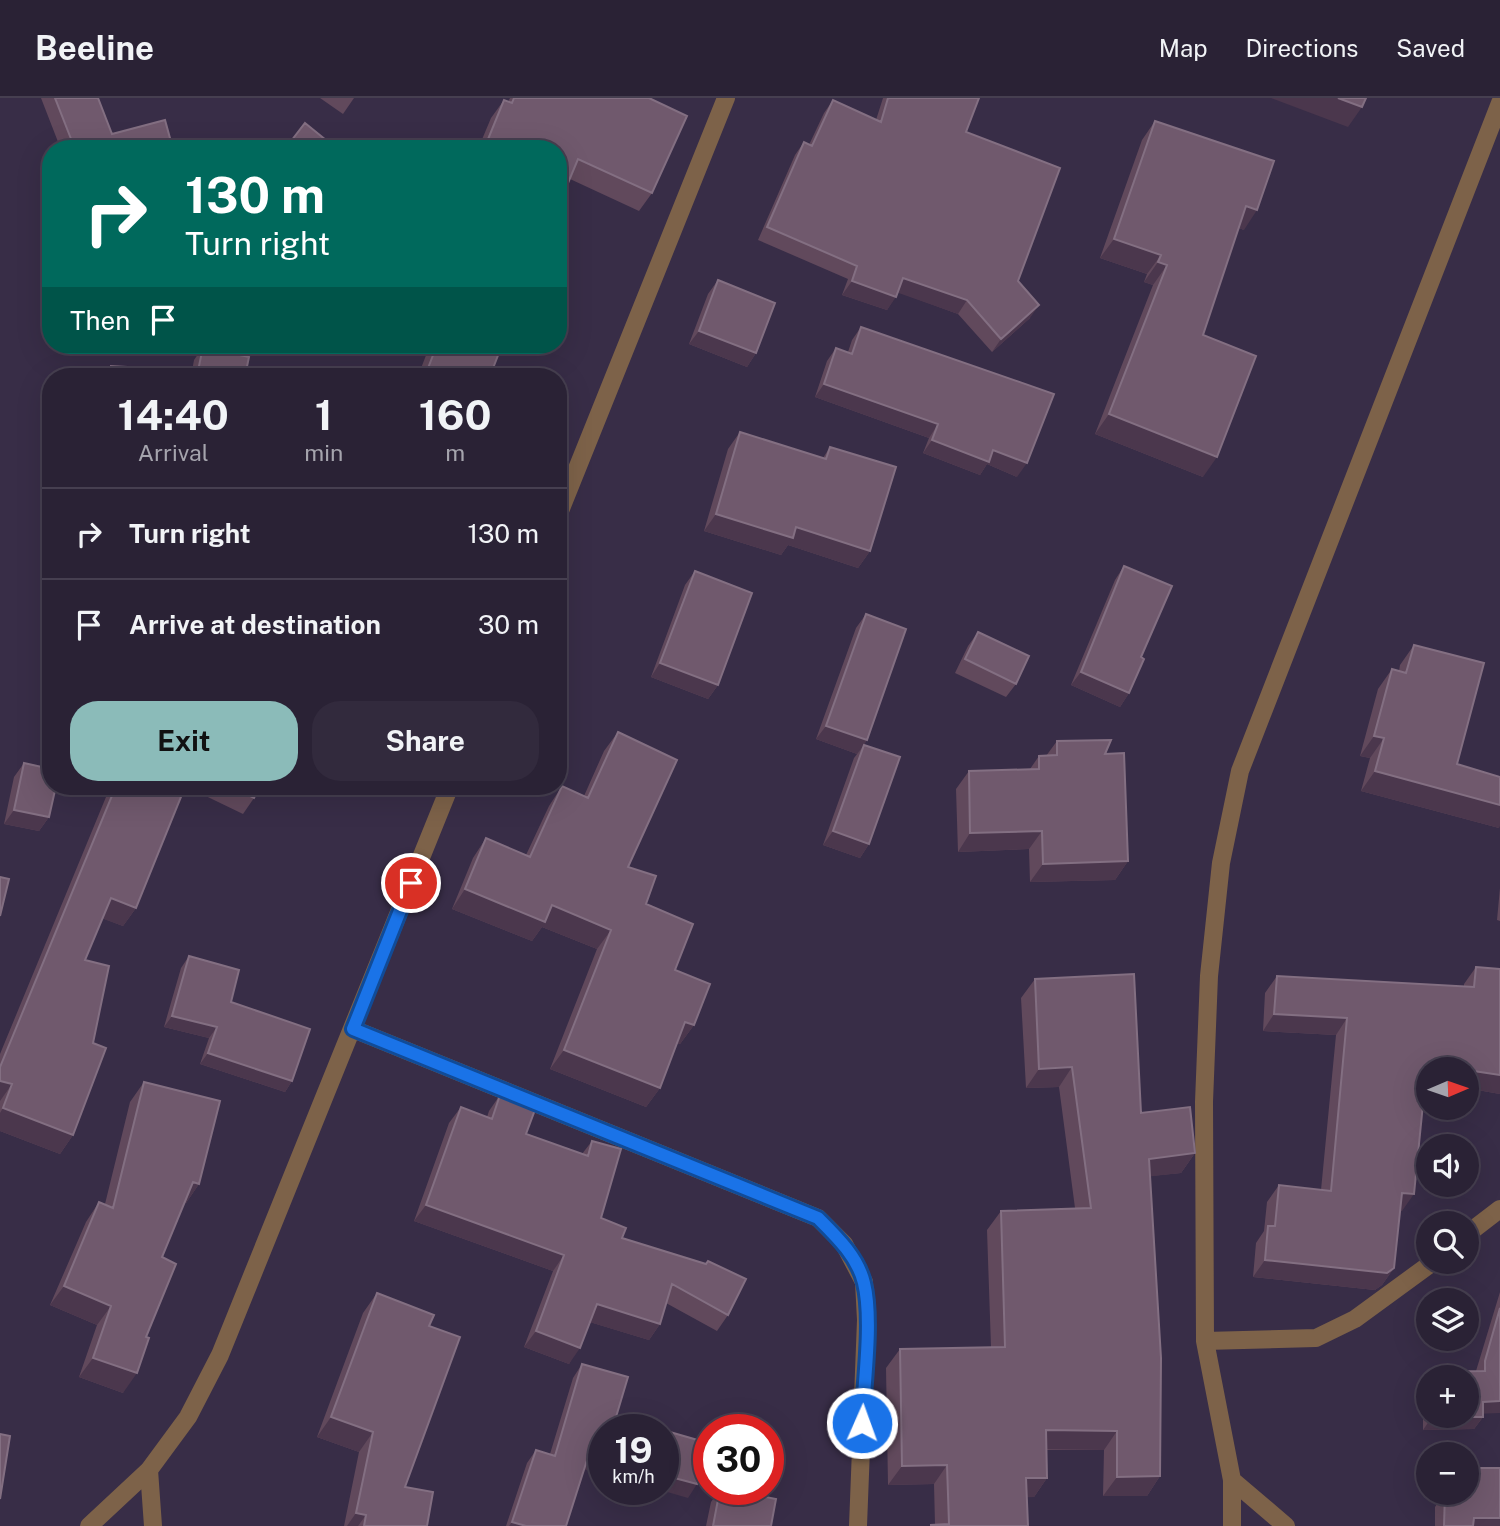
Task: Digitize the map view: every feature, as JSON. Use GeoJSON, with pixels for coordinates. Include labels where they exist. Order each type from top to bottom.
{"type":"FeatureCollection","features":[{"type":"Feature","properties":{"kind":"street"},"geometry":{"type":"LineString","coordinates":[[567,494],[726,98]]}},
{"type":"Feature","properties":{"kind":"street"},"geometry":{"type":"LineString","coordinates":[[1232,1526],[1232,1480],[1205,1341],[1204,1102],[1209,976],[1221,863],[1240,771],[1500,103]]}},
{"type":"Feature","properties":{"kind":"street"},"geometry":{"type":"LineString","coordinates":[[89,1526],[149,1470],[188,1417],[220,1355],[446,795]]}},
{"type":"Feature","properties":{"kind":"street"},"geometry":{"type":"LineString","coordinates":[[353,1029],[818,1218],[844,1244],[864,1282],[866,1320],[858,1526]]}},
{"type":"Feature","properties":{"kind":"street"},"geometry":{"type":"LineString","coordinates":[[1479,1225],[1500,1209]]}},
{"type":"Feature","properties":{"kind":"street"},"geometry":{"type":"LineString","coordinates":[[1205,1341],[1316,1338],[1355,1319],[1417,1274]]}},
{"type":"Feature","properties":{"kind":"street"},"geometry":{"type":"LineString","coordinates":[[149,1470],[153,1526]]}},
{"type":"Feature","properties":{"kind":"street"},"geometry":{"type":"LineString","coordinates":[[1232,1480],[1286,1526]]}},
{"type":"Feature","properties":{"kind":"building"},"geometry":{"type":"Polygon","coordinates":[[[55,98],[98,98],[112,134],[165,120],[171,140],[71,140],[55,98]]]}},
{"type":"Feature","properties":{"kind":"building"},"geometry":{"type":"Polygon","coordinates":[[[514,98],[649,98],[687,116],[652,193],[578,159],[567,185],[567,140],[488,140],[504,100],[512,103],[514,98]]]}},
{"type":"Feature","properties":{"kind":"building"},"geometry":{"type":"Polygon","coordinates":[[[888,98],[979,98],[966,132],[1060,168],[1018,281],[1039,305],[1001,339],[967,300],[903,278],[896,297],[852,281],[857,266],[767,227],[804,142],[812,146],[833,100],[881,122],[888,98]]]}},
{"type":"Feature","properties":{"kind":"building"},"geometry":{"type":"Polygon","coordinates":[[[1338,98],[1366,98],[1362,107],[1338,98]]]}},
{"type":"Feature","properties":{"kind":"building"},"geometry":{"type":"Polygon","coordinates":[[[1155,121],[1274,161],[1257,210],[1246,206],[1203,335],[1256,356],[1217,457],[1109,414],[1167,265],[1158,262],[1161,255],[1114,239],[1155,121]]]}},
{"type":"Feature","properties":{"kind":"building"},"geometry":{"type":"Polygon","coordinates":[[[305,123],[326,140],[292,140],[305,123]]]}},
{"type":"Feature","properties":{"kind":"building"},"geometry":{"type":"Polygon","coordinates":[[[718,280],[775,303],[756,353],[699,331],[718,280]]]}},
{"type":"Feature","properties":{"kind":"building"},"geometry":{"type":"Polygon","coordinates":[[[861,327],[1054,394],[1027,463],[993,450],[989,462],[932,440],[938,424],[824,384],[836,348],[852,354],[861,327]]]}},
{"type":"Feature","properties":{"kind":"building"},"geometry":{"type":"Polygon","coordinates":[[[202,354],[235,354],[249,357],[247,368],[199,368],[202,354]]]}},
{"type":"Feature","properties":{"kind":"building"},"geometry":{"type":"Polygon","coordinates":[[[434,354],[499,354],[493,368],[428,368],[434,354]]]}},
{"type":"Feature","properties":{"kind":"building"},"geometry":{"type":"Polygon","coordinates":[[[111,366],[146,368],[111,368],[111,366]]]}},
{"type":"Feature","properties":{"kind":"building"},"geometry":{"type":"Polygon","coordinates":[[[740,432],[826,459],[830,447],[896,467],[870,551],[796,527],[793,538],[716,514],[740,432]]]}},
{"type":"Feature","properties":{"kind":"building"},"geometry":{"type":"Polygon","coordinates":[[[1124,566],[1172,586],[1141,657],[1144,659],[1129,693],[1081,672],[1124,566]]]}},
{"type":"Feature","properties":{"kind":"building"},"geometry":{"type":"Polygon","coordinates":[[[695,571],[752,593],[718,685],[660,663],[695,571]]]}},
{"type":"Feature","properties":{"kind":"building"},"geometry":{"type":"Polygon","coordinates":[[[866,614],[906,629],[867,740],[826,726],[866,614]]]}},
{"type":"Feature","properties":{"kind":"building"},"geometry":{"type":"Polygon","coordinates":[[[978,632],[1029,656],[1016,684],[965,659],[978,632]]]}},
{"type":"Feature","properties":{"kind":"building"},"geometry":{"type":"Polygon","coordinates":[[[1414,645],[1484,663],[1457,764],[1500,777],[1500,805],[1375,771],[1384,738],[1374,736],[1392,669],[1406,673],[1414,645]]]}},
{"type":"Feature","properties":{"kind":"building"},"geometry":{"type":"Polygon","coordinates":[[[618,732],[677,760],[628,867],[656,876],[646,904],[693,924],[675,970],[710,984],[694,1025],[685,1022],[660,1088],[564,1050],[611,930],[552,905],[545,922],[465,889],[486,838],[530,857],[558,795],[567,795],[567,788],[588,798],[618,732]]]}},
{"type":"Feature","properties":{"kind":"building"},"geometry":{"type":"Polygon","coordinates":[[[1111,740],[1105,754],[1124,753],[1128,861],[1043,864],[1042,831],[970,833],[969,771],[1039,769],[1039,756],[1057,755],[1057,741],[1111,740]]]}},
{"type":"Feature","properties":{"kind":"building"},"geometry":{"type":"Polygon","coordinates":[[[864,745],[900,757],[869,844],[833,831],[864,745]]]}},
{"type":"Feature","properties":{"kind":"building"},"geometry":{"type":"Polygon","coordinates":[[[24,763],[42,767],[42,795],[54,795],[49,817],[14,810],[24,763]]]}},
{"type":"Feature","properties":{"kind":"building"},"geometry":{"type":"Polygon","coordinates":[[[112,795],[182,795],[136,908],[111,898],[85,960],[109,966],[93,1043],[106,1048],[73,1135],[3,1108],[12,1084],[0,1081],[0,1067],[112,795]]]}},
{"type":"Feature","properties":{"kind":"building"},"geometry":{"type":"Polygon","coordinates":[[[0,877],[9,879],[0,916],[0,877]]]}},
{"type":"Feature","properties":{"kind":"building"},"geometry":{"type":"Polygon","coordinates":[[[189,956],[239,970],[231,1002],[310,1029],[292,1081],[208,1053],[217,1027],[172,1016],[189,956]]]}},
{"type":"Feature","properties":{"kind":"building"},"geometry":{"type":"Polygon","coordinates":[[[1476,967],[1500,969],[1500,1075],[1479,1072],[1479,1057],[1416,1057],[1416,1120],[1421,1120],[1420,1134],[1416,1134],[1414,1194],[1402,1193],[1394,1268],[1387,1273],[1265,1260],[1268,1226],[1275,1226],[1279,1185],[1331,1191],[1347,1018],[1274,1014],[1277,976],[1474,987],[1476,967]]]}},
{"type":"Feature","properties":{"kind":"building"},"geometry":{"type":"Polygon","coordinates":[[[1134,974],[1141,1113],[1190,1107],[1195,1153],[1149,1159],[1161,1358],[1160,1476],[1117,1477],[1117,1431],[1046,1430],[1047,1478],[1026,1478],[1028,1526],[931,1526],[949,1524],[947,1465],[902,1466],[900,1349],[1005,1347],[1001,1211],[1091,1208],[1072,1067],[1039,1069],[1035,979],[1134,974]]]}},
{"type":"Feature","properties":{"kind":"building"},"geometry":{"type":"Polygon","coordinates":[[[144,1082],[220,1101],[199,1184],[193,1182],[162,1257],[176,1264],[146,1337],[149,1338],[137,1373],[93,1358],[111,1306],[64,1286],[99,1202],[113,1208],[144,1082]]]}},
{"type":"Feature","properties":{"kind":"building"},"geometry":{"type":"Polygon","coordinates":[[[500,1095],[536,1107],[526,1134],[588,1156],[592,1141],[621,1149],[601,1218],[626,1228],[622,1238],[706,1264],[708,1261],[746,1279],[728,1315],[672,1284],[660,1324],[597,1304],[580,1348],[536,1331],[564,1255],[426,1205],[461,1107],[492,1119],[500,1095]]]}},
{"type":"Feature","properties":{"kind":"building"},"geometry":{"type":"Polygon","coordinates":[[[377,1293],[434,1315],[429,1326],[460,1337],[405,1487],[433,1492],[427,1526],[364,1526],[366,1515],[356,1513],[373,1432],[331,1417],[377,1293]]]}},
{"type":"Feature","properties":{"kind":"building"},"geometry":{"type":"Polygon","coordinates":[[[1500,1308],[1500,1401],[1483,1402],[1483,1417],[1479,1417],[1479,1371],[1485,1371],[1485,1361],[1500,1308]]]}},
{"type":"Feature","properties":{"kind":"building"},"geometry":{"type":"Polygon","coordinates":[[[582,1364],[628,1377],[617,1414],[588,1414],[588,1457],[566,1526],[526,1526],[512,1522],[536,1450],[555,1456],[582,1364]]]}},
{"type":"Feature","properties":{"kind":"building"},"geometry":{"type":"Polygon","coordinates":[[[0,1434],[10,1436],[0,1499],[0,1434]]]}},
{"type":"Feature","properties":{"kind":"building"},"geometry":{"type":"Polygon","coordinates":[[[679,1435],[693,1439],[693,1483],[679,1479],[679,1435]]]}},
{"type":"Feature","properties":{"kind":"building"},"geometry":{"type":"Polygon","coordinates":[[[1479,1468],[1500,1468],[1500,1518],[1474,1518],[1473,1526],[1444,1526],[1445,1505],[1479,1505],[1479,1468]]]}},
{"type":"Feature","properties":{"kind":"building"},"geometry":{"type":"Polygon","coordinates":[[[717,1505],[775,1505],[771,1526],[713,1526],[717,1505]]]}},
{"type":"Feature","properties":{"kind":"route"},"geometry":{"type":"LineString","coordinates":[[411,883],[353,1029],[818,1218],[844,1244],[864,1282],[866,1320],[862,1423]]}}]}
